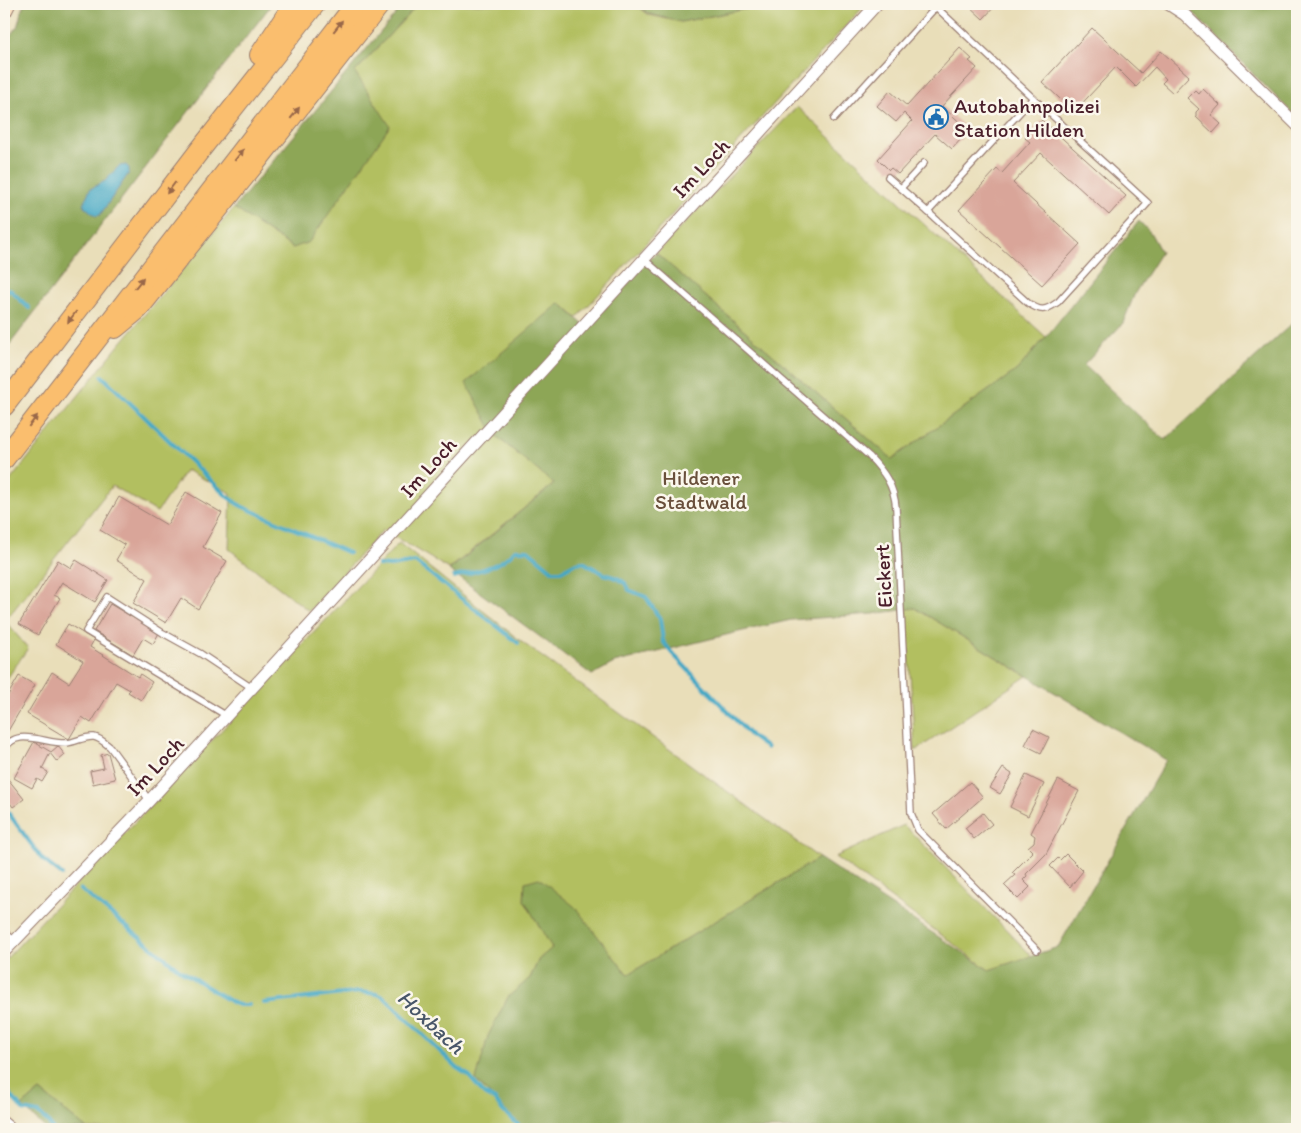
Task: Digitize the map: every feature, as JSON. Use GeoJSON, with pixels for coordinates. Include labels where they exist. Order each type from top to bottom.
{"type":"FeatureCollection","features":[{"type":"Feature","properties":{"kind":"highway"},"geometry":{"type":"LineString","coordinates":[[200,150],[294,4]]}},
{"type":"Feature","properties":{"kind":"highway"},"geometry":{"type":"LineString","coordinates":[[4,406],[200,150],[315,4]]}},
{"type":"Feature","properties":{"kind":"highway"},"geometry":{"type":"LineString","coordinates":[[4,459],[356,4]]}},
{"type":"Feature","properties":{"kind":"highway"},"geometry":{"type":"LineString","coordinates":[[88,350],[138,309],[380,4]]}},
{"type":"Feature","properties":{"kind":"highway"},"geometry":{"type":"LineString","coordinates":[[330,68],[366,32],[389,4]]}},
{"type":"Feature","properties":{"kind":"main road"},"geometry":{"type":"LineString","coordinates":[[4,10],[7,4]]}},
{"type":"Feature","properties":{"kind":"street","name":"Im Loch"},"geometry":{"type":"LineString","coordinates":[[4,952],[227,716],[877,4]]}},
{"type":"Feature","properties":{"kind":"street"},"geometry":{"type":"LineString","coordinates":[[1168,4],[1184,15],[1297,125]]}},
{"type":"Feature","properties":{"kind":"lane"},"geometry":{"type":"LineString","coordinates":[[834,119],[935,5],[1148,203],[1058,302],[1043,310],[1035,308],[1028,303],[888,177]]}},
{"type":"Feature","properties":{"kind":"lane"},"geometry":{"type":"LineString","coordinates":[[928,212],[1033,98]]}},
{"type":"Feature","properties":{"kind":"lane"},"geometry":{"type":"LineString","coordinates":[[901,188],[924,162]]}},
{"type":"Feature","properties":{"kind":"lane","name":"Eickert"},"geometry":{"type":"LineString","coordinates":[[644,259],[869,456],[893,489],[896,508],[911,813],[918,830],[1037,950]]}},
{"type":"Feature","properties":{"kind":"lane"},"geometry":{"type":"LineString","coordinates":[[227,716],[86,630],[107,597],[163,633],[201,654],[252,688]]}},
{"type":"Feature","properties":{"kind":"lane"},"geometry":{"type":"LineString","coordinates":[[4,752],[11,741],[20,737],[67,743],[96,737],[110,747],[149,800]]}},
{"type":"Feature","properties":{"kind":"lane"},"geometry":{"type":"LineString","coordinates":[[4,931],[14,941]]}},
{"type":"Feature","properties":{"kind":"lane"},"geometry":{"type":"LineString","coordinates":[[4,1120],[15,1129]]}},
{"type":"Feature","properties":{"kind":"green space"},"geometry":{"type":"Polygon","coordinates":[[[24,4],[272,4],[4,352],[4,42],[17,27],[24,4]]]}},
{"type":"Feature","properties":{"kind":"green space"},"geometry":{"type":"Polygon","coordinates":[[[404,4],[418,4],[355,72],[390,126],[309,242],[293,248],[234,208],[404,4]]]}},
{"type":"Feature","properties":{"kind":"green space"},"geometry":{"type":"Polygon","coordinates":[[[418,4],[635,4],[649,15],[681,22],[770,4],[866,4],[577,318],[560,303],[495,435],[554,484],[449,569],[383,530],[309,611],[229,549],[231,493],[186,470],[157,512],[112,486],[5,621],[28,648],[4,683],[4,511],[8,505],[4,488],[115,350],[234,208],[293,248],[355,72],[418,4]]]}},
{"type":"Feature","properties":{"kind":"green space"},"geometry":{"type":"Polygon","coordinates":[[[635,4],[770,4],[681,22],[649,14],[635,4]]]}},
{"type":"Feature","properties":{"kind":"green space"},"geometry":{"type":"Polygon","coordinates":[[[1184,4],[1297,4],[1297,118],[1184,4]]]}},
{"type":"Feature","properties":{"kind":"green space"},"geometry":{"type":"Polygon","coordinates":[[[797,107],[1046,337],[1017,370],[892,459],[656,253],[797,107]]]}},
{"type":"Feature","properties":{"kind":"green space","name":"Hildener Stadtwald"},"geometry":{"type":"Polygon","coordinates":[[[1139,221],[1150,232],[1161,252],[1135,293],[1123,323],[1084,365],[1165,440],[1297,319],[1297,1129],[522,1129],[476,1080],[488,1036],[508,997],[530,978],[539,959],[552,948],[524,900],[525,882],[539,878],[575,907],[629,974],[819,858],[989,970],[1058,947],[1166,760],[915,608],[873,614],[791,620],[614,663],[592,675],[449,570],[554,484],[495,435],[466,383],[560,303],[587,328],[656,253],[892,459],[1017,370],[1046,337],[1139,221]]]}},
{"type":"Feature","properties":{"kind":"green space"},"geometry":{"type":"Polygon","coordinates":[[[399,543],[523,643],[819,858],[629,974],[524,900],[553,948],[539,959],[530,978],[508,998],[476,1080],[522,1129],[87,1129],[40,1091],[22,1106],[4,1095],[4,961],[399,543]]]}},
{"type":"Feature","properties":{"kind":"green space"},"geometry":{"type":"Polygon","coordinates":[[[915,608],[1027,676],[915,751],[906,609],[915,608]]]}},
{"type":"Feature","properties":{"kind":"green space"},"geometry":{"type":"Polygon","coordinates":[[[904,825],[1032,956],[989,970],[835,857],[904,825]]]}},
{"type":"Feature","properties":{"kind":"green space"},"geometry":{"type":"Polygon","coordinates":[[[40,1091],[87,1129],[46,1129],[22,1106],[40,1091]]]}},
{"type":"Feature","properties":{"kind":"water"},"geometry":{"type":"Polygon","coordinates":[[[126,165],[129,168],[129,173],[100,215],[96,216],[83,204],[90,189],[105,181],[119,166],[126,165]]]}},
{"type":"Feature","properties":{"kind":"building"},"geometry":{"type":"Polygon","coordinates":[[[967,4],[997,4],[983,19],[967,4]]]}},
{"type":"Feature","properties":{"kind":"building"},"geometry":{"type":"Polygon","coordinates":[[[1092,28],[1141,73],[1161,51],[1189,76],[1173,93],[1162,83],[1166,79],[1155,67],[1136,87],[1116,67],[1074,112],[1042,82],[1092,28]]]}},
{"type":"Feature","properties":{"kind":"building"},"geometry":{"type":"Polygon","coordinates":[[[960,48],[972,59],[969,61],[977,68],[942,106],[966,128],[960,135],[962,138],[952,149],[935,134],[898,174],[891,168],[889,170],[878,159],[912,121],[904,113],[896,122],[877,106],[890,91],[907,106],[960,48]]]}},
{"type":"Feature","properties":{"kind":"building"},"geometry":{"type":"Polygon","coordinates":[[[1203,89],[1220,105],[1211,115],[1221,124],[1213,133],[1196,117],[1196,112],[1199,109],[1187,98],[1195,90],[1199,94],[1203,89]]]}},
{"type":"Feature","properties":{"kind":"building"},"geometry":{"type":"Polygon","coordinates":[[[1042,120],[1126,196],[1109,215],[1041,153],[1013,183],[1080,244],[1042,285],[959,210],[997,169],[1002,173],[1030,142],[1025,138],[1042,120]]]}},
{"type":"Feature","properties":{"kind":"building"},"geometry":{"type":"Polygon","coordinates":[[[186,492],[222,513],[203,547],[227,561],[198,609],[181,598],[166,623],[133,603],[147,579],[116,560],[125,545],[100,530],[119,497],[167,525],[186,492]]]}},
{"type":"Feature","properties":{"kind":"building"},"geometry":{"type":"Polygon","coordinates":[[[58,560],[71,568],[76,560],[108,580],[95,602],[62,582],[54,595],[60,598],[38,635],[19,624],[58,560]]]}},
{"type":"Feature","properties":{"kind":"building"},"geometry":{"type":"Polygon","coordinates":[[[110,604],[159,633],[153,644],[143,638],[133,655],[94,631],[110,604]]]}},
{"type":"Feature","properties":{"kind":"building"},"geometry":{"type":"Polygon","coordinates":[[[68,624],[94,640],[90,647],[138,677],[140,674],[152,682],[141,700],[128,692],[130,690],[116,682],[91,723],[82,717],[69,739],[27,714],[52,672],[69,683],[83,661],[56,644],[68,624]]]}},
{"type":"Feature","properties":{"kind":"building"},"geometry":{"type":"Polygon","coordinates":[[[19,676],[35,685],[5,736],[4,702],[19,676]]]}},
{"type":"Feature","properties":{"kind":"building"},"geometry":{"type":"Polygon","coordinates":[[[1033,729],[1049,737],[1041,753],[1025,745],[1033,729]]]}},
{"type":"Feature","properties":{"kind":"building"},"geometry":{"type":"Polygon","coordinates":[[[34,742],[51,752],[58,746],[65,755],[57,762],[50,753],[42,769],[48,772],[42,782],[37,779],[32,788],[14,778],[34,742]]]}},
{"type":"Feature","properties":{"kind":"building"},"geometry":{"type":"Polygon","coordinates":[[[108,753],[115,779],[93,784],[90,771],[104,768],[101,755],[108,753]]]}},
{"type":"Feature","properties":{"kind":"building"},"geometry":{"type":"Polygon","coordinates":[[[1003,768],[1012,774],[1000,794],[990,788],[1003,768]]]}},
{"type":"Feature","properties":{"kind":"building"},"geometry":{"type":"Polygon","coordinates":[[[4,774],[24,799],[13,807],[4,795],[4,774]]]}},
{"type":"Feature","properties":{"kind":"building"},"geometry":{"type":"Polygon","coordinates":[[[1026,775],[1044,784],[1028,816],[1010,807],[1026,775]]]}},
{"type":"Feature","properties":{"kind":"building"},"geometry":{"type":"Polygon","coordinates":[[[1058,780],[1079,791],[1046,854],[1026,874],[1027,876],[1023,880],[1030,887],[1018,899],[1004,885],[1015,875],[1012,873],[1033,852],[1028,847],[1034,842],[1035,836],[1031,833],[1058,780]]]}},
{"type":"Feature","properties":{"kind":"building"},"geometry":{"type":"Polygon","coordinates":[[[970,782],[983,797],[946,829],[933,814],[970,782]]]}},
{"type":"Feature","properties":{"kind":"building"},"geometry":{"type":"Polygon","coordinates":[[[983,813],[992,824],[974,839],[965,828],[983,813]]]}},
{"type":"Feature","properties":{"kind":"building"},"geometry":{"type":"Polygon","coordinates":[[[1066,854],[1083,871],[1070,887],[1050,866],[1058,858],[1060,860],[1066,854]]]}},
{"type":"Feature","properties":{"kind":"waterway"},"geometry":{"type":"LineString","coordinates":[[4,296],[9,289],[29,308]]}},
{"type":"Feature","properties":{"kind":"waterway"},"geometry":{"type":"LineString","coordinates":[[102,376],[228,497],[241,506],[349,553]]}},
{"type":"Feature","properties":{"kind":"waterway"},"geometry":{"type":"LineString","coordinates":[[454,577],[495,565],[515,550],[528,550],[553,571],[561,571],[576,563],[583,562],[604,574],[617,578],[625,583],[629,590],[646,597],[660,619],[663,641],[671,652],[751,736],[767,748]]}},
{"type":"Feature","properties":{"kind":"waterway"},"geometry":{"type":"LineString","coordinates":[[378,565],[391,566],[415,562],[518,643]]}},
{"type":"Feature","properties":{"kind":"waterway","name":"Hoxbach"},"geometry":{"type":"LineString","coordinates":[[4,807],[42,859],[62,875]]}},
{"type":"Feature","properties":{"kind":"waterway","name":"Hoxbach"},"geometry":{"type":"LineString","coordinates":[[80,889],[180,970],[233,1003],[249,1005]]}},
{"type":"Feature","properties":{"kind":"waterway","name":"Hoxbach"},"geometry":{"type":"LineString","coordinates":[[264,1003],[360,992],[377,994],[384,997],[457,1068],[468,1075],[484,1094],[495,1100],[503,1111],[523,1129]]}},
{"type":"Feature","properties":{"kind":"waterway"},"geometry":{"type":"LineString","coordinates":[[4,1087],[23,1110],[38,1113],[53,1129]]}},
{"type":"Feature","properties":{"kind":"place","name":"Autobahnpolizei Station Hilden"},"geometry":{"type":"Point","coordinates":[936,117]}}]}
